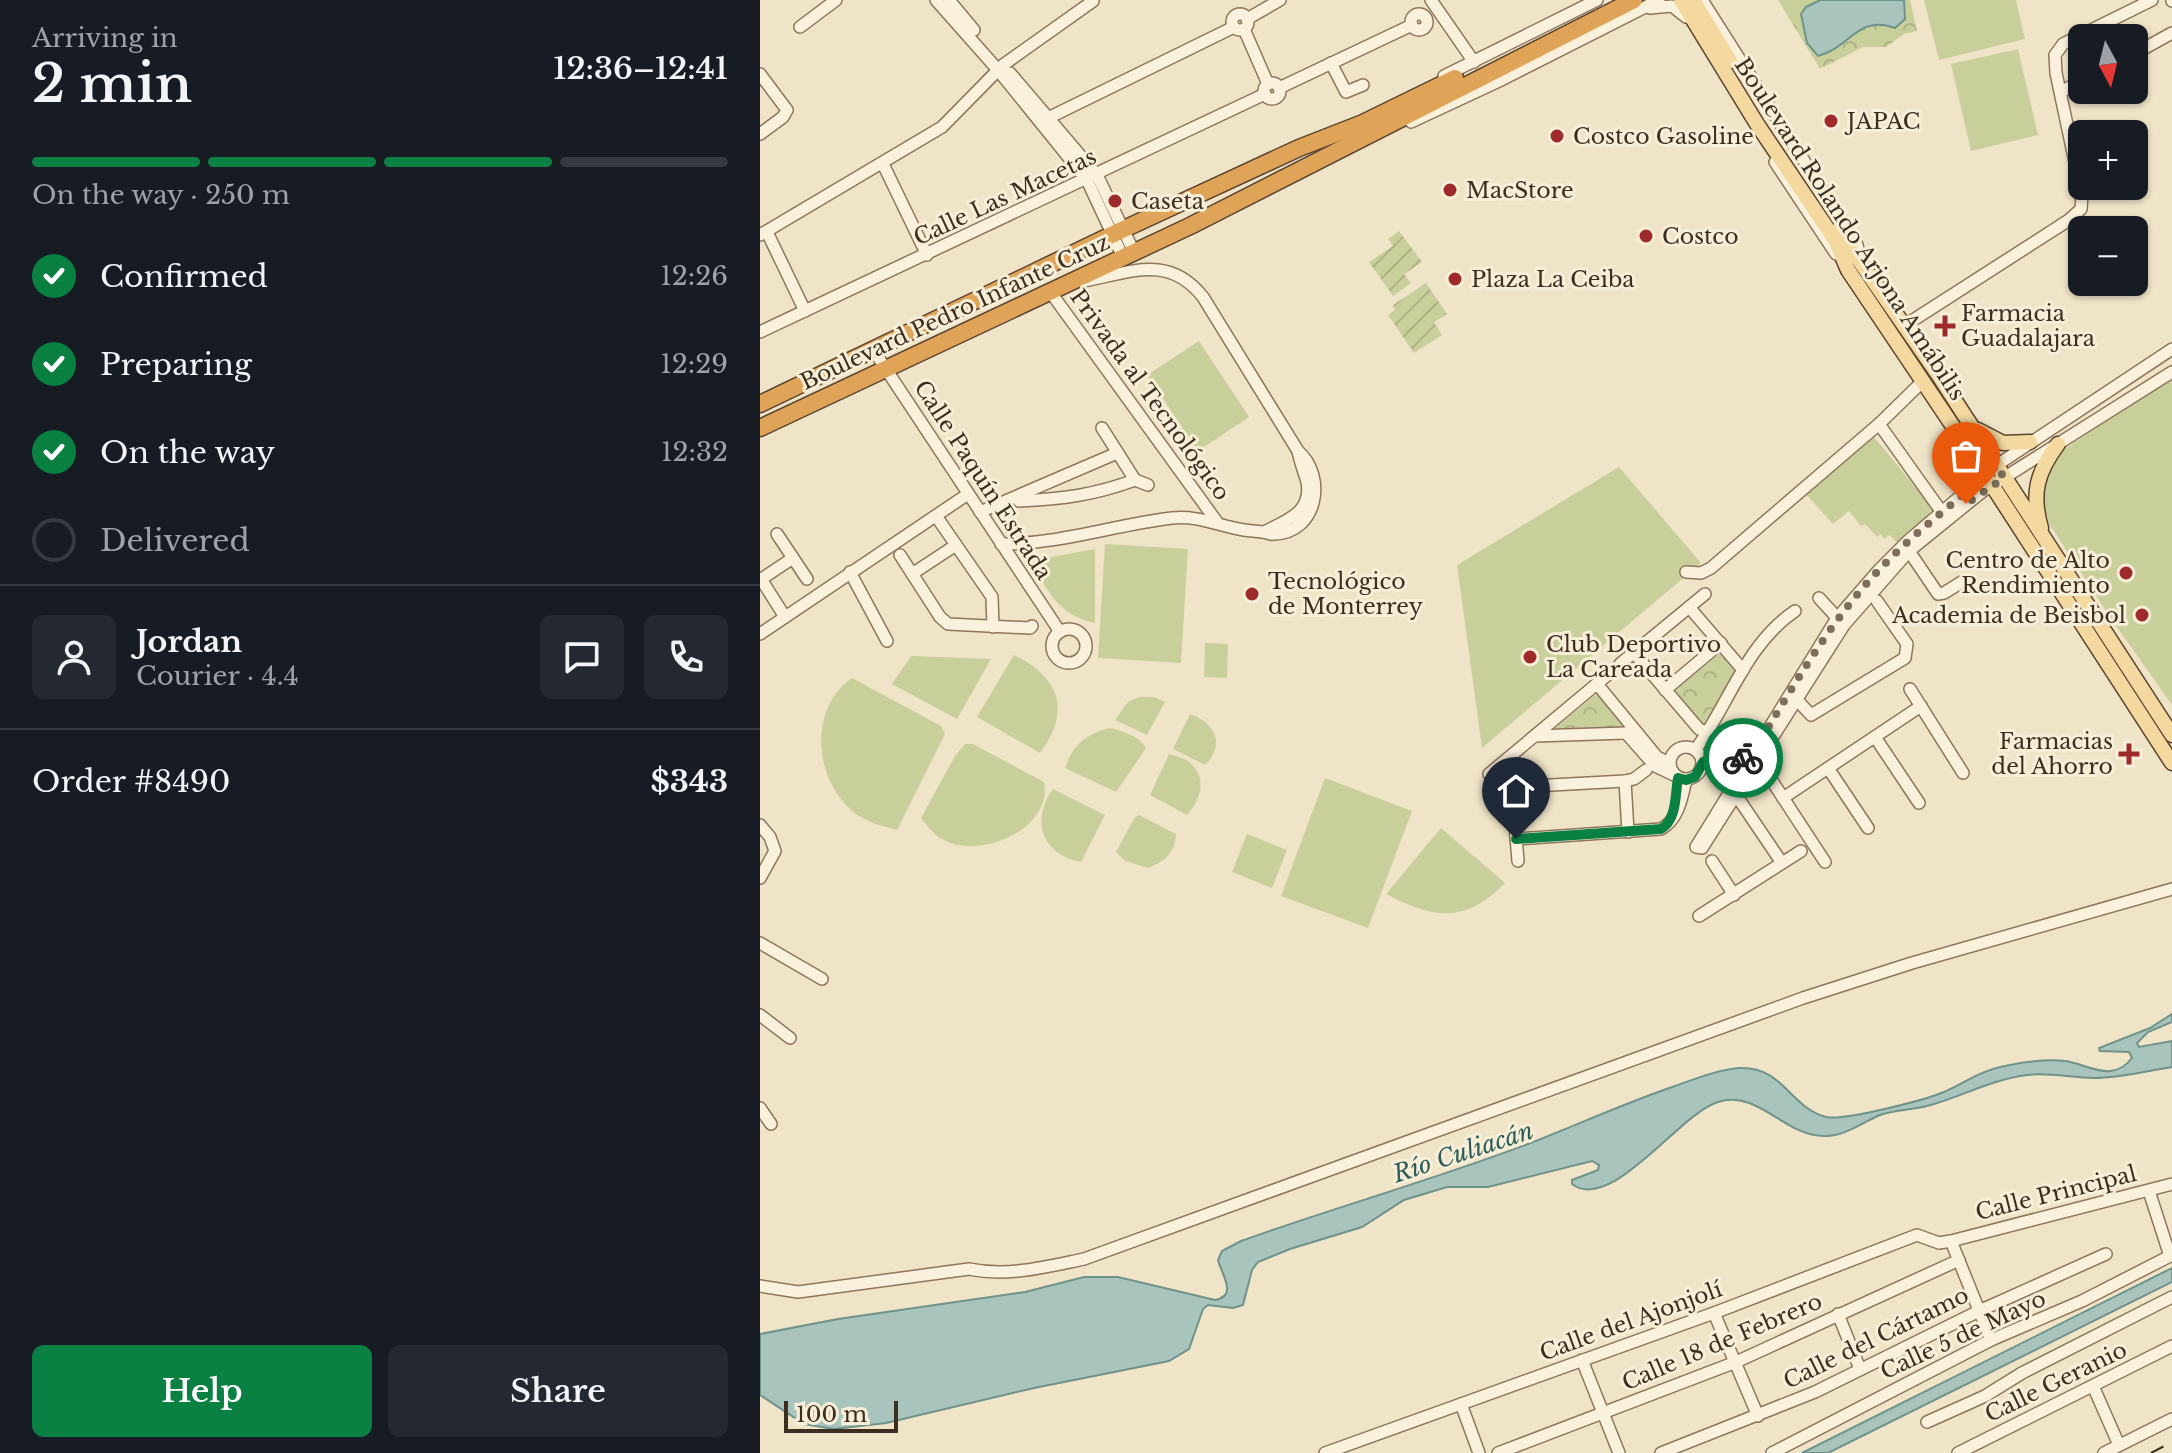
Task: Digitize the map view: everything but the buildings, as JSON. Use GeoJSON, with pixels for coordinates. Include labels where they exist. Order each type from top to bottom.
{"type":"FeatureCollection","features":[{"type":"Feature","properties":{"kind":"highway","name":"Boulevard Pedro Infante Cruz"},"geometry":{"type":"LineString","coordinates":[[760,404],[1118,232],[1299,148],[1363,123],[1615,0]]}},
{"type":"Feature","properties":{"kind":"highway","name":"Boulevard Pedro Infante Cruz"},"geometry":{"type":"LineString","coordinates":[[760,428],[1129,255],[1340,149],[1640,5]]}},
{"type":"Feature","properties":{"kind":"main road"},"geometry":{"type":"LineString","coordinates":[[1678,0],[1761,121]]}},
{"type":"Feature","properties":{"kind":"main road"},"geometry":{"type":"LineString","coordinates":[[1702,2],[1761,121]]}},
{"type":"Feature","properties":{"kind":"main road","name":"Boulevard Rolando Arjona Amábilis"},"geometry":{"type":"LineString","coordinates":[[1761,121],[1838,239],[1922,382],[2044,540],[2172,735]]}},
{"type":"Feature","properties":{"kind":"main road","name":"Boulevard Rolando Arjona Amábilis"},"geometry":{"type":"LineString","coordinates":[[1855,267],[1904,326],[1972,426],[1995,476],[2172,763]]}},
{"type":"Feature","properties":{"kind":"main road"},"geometry":{"type":"LineString","coordinates":[[1972,426],[2003,443],[2030,442]]}},
{"type":"Feature","properties":{"kind":"main road"},"geometry":{"type":"LineString","coordinates":[[2044,540],[2035,490],[2042,467],[2058,444]]}},
{"type":"Feature","properties":{"kind":"street"},"geometry":{"type":"LineString","coordinates":[[800,27],[836,0]]}},
{"type":"Feature","properties":{"kind":"street"},"geometry":{"type":"LineString","coordinates":[[1044,120],[1242,25],[1280,0]]}},
{"type":"Feature","properties":{"kind":"street"},"geometry":{"type":"LineString","coordinates":[[1431,0],[1474,62]]}},
{"type":"Feature","properties":{"kind":"street","name":"Boulevard Pedro Infante Cruz"},"geometry":{"type":"LineString","coordinates":[[1299,148],[1597,0]]}},
{"type":"Feature","properties":{"kind":"street","name":"Boulevard Pedro Infante Cruz"},"geometry":{"type":"LineString","coordinates":[[1640,5],[1659,0]]}},
{"type":"Feature","properties":{"kind":"street","name":"Boulevard Rolando Arjona Amábilis"},"geometry":{"type":"LineString","coordinates":[[1678,0],[1796,196],[1855,267]]}},
{"type":"Feature","properties":{"kind":"street"},"geometry":{"type":"LineString","coordinates":[[1904,326],[2069,220],[2081,209],[2081,186],[2055,55],[2063,44],[2152,0]]}},
{"type":"Feature","properties":{"kind":"street"},"geometry":{"type":"LineString","coordinates":[[941,1],[1092,178],[1129,255]]}},
{"type":"Feature","properties":{"kind":"street"},"geometry":{"type":"LineString","coordinates":[[805,311],[763,234],[942,127],[1001,68],[1093,1]]}},
{"type":"Feature","properties":{"kind":"street","name":"Boulevard Rolando Arjona Amábilis"},"geometry":{"type":"LineString","coordinates":[[1702,2],[1857,245],[1855,267]]}},
{"type":"Feature","properties":{"kind":"street"},"geometry":{"type":"LineString","coordinates":[[1640,5],[1672,6],[1686,17]]}},
{"type":"Feature","properties":{"kind":"street"},"geometry":{"type":"LineString","coordinates":[[1242,25],[1271,89]]}},
{"type":"Feature","properties":{"kind":"street","name":"Calle Las Macetas"},"geometry":{"type":"LineString","coordinates":[[760,332],[1412,25]]}},
{"type":"Feature","properties":{"kind":"street"},"geometry":{"type":"LineString","coordinates":[[2148,46],[2172,33]]}},
{"type":"Feature","properties":{"kind":"street"},"geometry":{"type":"LineString","coordinates":[[1331,63],[1346,92],[1363,85]]}},
{"type":"Feature","properties":{"kind":"street"},"geometry":{"type":"LineString","coordinates":[[760,74],[764,86],[787,110],[783,117],[760,134]]}},
{"type":"Feature","properties":{"kind":"street"},"geometry":{"type":"LineString","coordinates":[[2061,92],[2068,88]]}},
{"type":"Feature","properties":{"kind":"street"},"geometry":{"type":"LineString","coordinates":[[883,164],[927,255]]}},
{"type":"Feature","properties":{"kind":"street"},"geometry":{"type":"LineString","coordinates":[[1001,544],[1085,536],[1173,518],[1195,518],[1247,531],[1264,532],[1289,520],[1305,503],[1308,487],[1298,451],[1203,297],[1180,275],[1156,268],[1053,288]]}},
{"type":"Feature","properties":{"kind":"street","name":"Privada al Tecnológico"},"geometry":{"type":"LineString","coordinates":[[1053,288],[1218,523]]}},
{"type":"Feature","properties":{"kind":"street"},"geometry":{"type":"LineString","coordinates":[[1754,759],[1798,697],[1840,622],[1909,551],[2030,442],[2172,349]]}},
{"type":"Feature","properties":{"kind":"street","name":"Calle Paquín Estrada"},"geometry":{"type":"LineString","coordinates":[[874,351],[1060,632]]}},
{"type":"Feature","properties":{"kind":"street"},"geometry":{"type":"LineString","coordinates":[[1700,843],[1840,622],[1878,571],[1941,511],[1995,476],[2058,444],[2172,372]]}},
{"type":"Feature","properties":{"kind":"street"},"geometry":{"type":"LineString","coordinates":[[1686,572],[1701,573],[1711,568],[1879,424],[1922,382]]}},
{"type":"Feature","properties":{"kind":"street"},"geometry":{"type":"LineString","coordinates":[[1879,424],[1941,511]]}},
{"type":"Feature","properties":{"kind":"street"},"geometry":{"type":"LineString","coordinates":[[1102,428],[1135,480],[1148,485]]}},
{"type":"Feature","properties":{"kind":"street"},"geometry":{"type":"LineString","coordinates":[[980,512],[1117,453]]}},
{"type":"Feature","properties":{"kind":"street"},"geometry":{"type":"LineString","coordinates":[[1011,501],[1075,498],[1135,480]]}},
{"type":"Feature","properties":{"kind":"street"},"geometry":{"type":"LineString","coordinates":[[760,634],[968,494]]}},
{"type":"Feature","properties":{"kind":"street"},"geometry":{"type":"LineString","coordinates":[[936,516],[992,597],[993,627]]}},
{"type":"Feature","properties":{"kind":"street"},"geometry":{"type":"LineString","coordinates":[[777,534],[807,579]]}},
{"type":"Feature","properties":{"kind":"street"},"geometry":{"type":"LineString","coordinates":[[912,574],[956,545]]}},
{"type":"Feature","properties":{"kind":"street"},"geometry":{"type":"LineString","coordinates":[[1909,551],[1938,594],[1965,580]]}},
{"type":"Feature","properties":{"kind":"street"},"geometry":{"type":"LineString","coordinates":[[900,555],[940,617],[948,624],[1032,626]]}},
{"type":"Feature","properties":{"kind":"street"},"geometry":{"type":"LineString","coordinates":[[785,617],[760,579],[793,558]]}},
{"type":"Feature","properties":{"kind":"street"},"geometry":{"type":"LineString","coordinates":[[850,572],[887,641]]}},
{"type":"Feature","properties":{"kind":"street"},"geometry":{"type":"LineString","coordinates":[[1489,774],[1705,594]]}},
{"type":"Feature","properties":{"kind":"street"},"geometry":{"type":"LineString","coordinates":[[1819,598],[1840,622]]}},
{"type":"Feature","properties":{"kind":"street"},"geometry":{"type":"LineString","coordinates":[[1798,697],[1812,713],[1905,658],[1907,644],[1877,601]]}},
{"type":"Feature","properties":{"kind":"street"},"geometry":{"type":"LineString","coordinates":[[1689,607],[1743,670]]}},
{"type":"Feature","properties":{"kind":"street"},"geometry":{"type":"LineString","coordinates":[[1516,839],[1661,829],[1670,824],[1677,774],[1673,753],[1692,748],[1764,639],[1778,623],[1795,611]]}},
{"type":"Feature","properties":{"kind":"street"},"geometry":{"type":"LineString","coordinates":[[1665,690],[1721,643]]}},
{"type":"Feature","properties":{"kind":"street"},"geometry":{"type":"LineString","coordinates":[[1634,653],[1702,731]]}},
{"type":"Feature","properties":{"kind":"street"},"geometry":{"type":"LineString","coordinates":[[1597,684],[1629,730],[1677,774],[1699,773],[1703,762]]}},
{"type":"Feature","properties":{"kind":"street"},"geometry":{"type":"LineString","coordinates":[[1910,689],[1963,773]]}},
{"type":"Feature","properties":{"kind":"street"},"geometry":{"type":"LineString","coordinates":[[1783,798],[1921,706]]}},
{"type":"Feature","properties":{"kind":"street"},"geometry":{"type":"LineString","coordinates":[[1535,736],[1629,730]]}},
{"type":"Feature","properties":{"kind":"street"},"geometry":{"type":"LineString","coordinates":[[1875,737],[1919,803]]}},
{"type":"Feature","properties":{"kind":"street"},"geometry":{"type":"LineString","coordinates":[[1692,748],[1703,762]]}},
{"type":"Feature","properties":{"kind":"street"},"geometry":{"type":"LineString","coordinates":[[1703,762],[1754,759]]}},
{"type":"Feature","properties":{"kind":"street"},"geometry":{"type":"LineString","coordinates":[[1754,759],[1825,862]]}},
{"type":"Feature","properties":{"kind":"street"},"geometry":{"type":"LineString","coordinates":[[1828,768],[1868,828]]}},
{"type":"Feature","properties":{"kind":"street"},"geometry":{"type":"LineString","coordinates":[[1518,861],[1513,801],[1519,792],[1533,786],[1625,781],[1634,779],[1646,770]]}},
{"type":"Feature","properties":{"kind":"street"},"geometry":{"type":"LineString","coordinates":[[1625,781],[1628,832]]}},
{"type":"Feature","properties":{"kind":"street"},"geometry":{"type":"LineString","coordinates":[[1734,792],[1782,863]]}},
{"type":"Feature","properties":{"kind":"street"},"geometry":{"type":"LineString","coordinates":[[760,825],[770,837],[775,851],[761,875]]}},
{"type":"Feature","properties":{"kind":"street"},"geometry":{"type":"LineString","coordinates":[[1699,916],[1801,851]]}},
{"type":"Feature","properties":{"kind":"street"},"geometry":{"type":"LineString","coordinates":[[1712,861],[1734,895]]}},
{"type":"Feature","properties":{"kind":"street"},"geometry":{"type":"LineString","coordinates":[[760,1286],[798,1292],[969,1269],[985,1272],[1030,1270],[1084,1259],[1803,998],[1912,963],[2172,889]]}},
{"type":"Feature","properties":{"kind":"street"},"geometry":{"type":"LineString","coordinates":[[760,943],[822,979]]}},
{"type":"Feature","properties":{"kind":"street"},"geometry":{"type":"LineString","coordinates":[[760,1015],[790,1038]]}},
{"type":"Feature","properties":{"kind":"street"},"geometry":{"type":"LineString","coordinates":[[760,1108],[771,1124]]}},
{"type":"Feature","properties":{"kind":"street","name":"Calle Principal"},"geometry":{"type":"LineString","coordinates":[[1951,1241],[2172,1184]]}},
{"type":"Feature","properties":{"kind":"street"},"geometry":{"type":"LineString","coordinates":[[2149,1191],[2171,1256]]}},
{"type":"Feature","properties":{"kind":"street","name":"Calle del Ajonjolí"},"geometry":{"type":"LineString","coordinates":[[1325,1453],[1346,1450],[1461,1404],[1714,1313],[1917,1235],[1939,1243],[1951,1241]]}},
{"type":"Feature","properties":{"kind":"street"},"geometry":{"type":"LineString","coordinates":[[1951,1241],[1991,1340]]}},
{"type":"Feature","properties":{"kind":"street","name":"Calle del Cártamo"},"geometry":{"type":"LineString","coordinates":[[1661,1453],[1758,1416],[2106,1254]]}},
{"type":"Feature","properties":{"kind":"street","name":"Calle 5 de Mayo"},"geometry":{"type":"LineString","coordinates":[[1772,1453],[1991,1340],[2094,1295],[2171,1256]]}},
{"type":"Feature","properties":{"kind":"street","name":"Calle 18 de Febrero"},"geometry":{"type":"LineString","coordinates":[[1498,1453],[1736,1362],[1959,1260]]}},
{"type":"Feature","properties":{"kind":"street"},"geometry":{"type":"LineString","coordinates":[[1927,1422],[1985,1396],[2022,1373],[2172,1297]]}},
{"type":"Feature","properties":{"kind":"street"},"geometry":{"type":"LineString","coordinates":[[1714,1313],[1758,1416]]}},
{"type":"Feature","properties":{"kind":"street"},"geometry":{"type":"LineString","coordinates":[[1838,1314],[1860,1369]]}},
{"type":"Feature","properties":{"kind":"street","name":"Calle Geranio"},"geometry":{"type":"LineString","coordinates":[[1958,1453],[2172,1346]]}},
{"type":"Feature","properties":{"kind":"street"},"geometry":{"type":"LineString","coordinates":[[1582,1360],[1619,1453]]}},
{"type":"Feature","properties":{"kind":"street"},"geometry":{"type":"LineString","coordinates":[[2093,1386],[2119,1445]]}},
{"type":"Feature","properties":{"kind":"street"},"geometry":{"type":"LineString","coordinates":[[1461,1404],[1479,1453]]}},
{"type":"Feature","properties":{"kind":"street"},"geometry":{"type":"LineString","coordinates":[[2104,1453],[2172,1419]]}},
{"type":"Feature","properties":{"kind":"green space"},"geometry":{"type":"Polygon","coordinates":[[[1778,0],[1910,0],[1917,31],[1904,34],[1886,47],[1863,47],[1820,69],[1778,0]]]}},
{"type":"Feature","properties":{"kind":"green space"},"geometry":{"type":"Polygon","coordinates":[[[1924,0],[2016,0],[2025,39],[1939,60],[1924,0]]]}},
{"type":"Feature","properties":{"kind":"green space"},"geometry":{"type":"Polygon","coordinates":[[[2018,49],[2038,135],[1971,151],[1951,64],[2018,49]]]}},
{"type":"Feature","properties":{"kind":"green space"},"geometry":{"type":"Polygon","coordinates":[[[1399,231],[1422,262],[1404,274],[1411,283],[1393,296],[1369,262],[1393,246],[1388,239],[1399,231]]]}},
{"type":"Feature","properties":{"kind":"green space"},"geometry":{"type":"Polygon","coordinates":[[[1426,283],[1447,314],[1434,322],[1442,335],[1414,353],[1388,315],[1395,310],[1393,305],[1426,283]]]}},
{"type":"Feature","properties":{"kind":"green space"},"geometry":{"type":"Polygon","coordinates":[[[1199,341],[1249,417],[1198,451],[1147,375],[1199,341]]]}},
{"type":"Feature","properties":{"kind":"green space","name":"Centro de Alto Rendimiento"},"geometry":{"type":"Polygon","coordinates":[[[2172,379],[2172,705],[2050,525],[2043,507],[2042,492],[2047,471],[2060,452],[2172,379]]]}},
{"type":"Feature","properties":{"kind":"green space"},"geometry":{"type":"Polygon","coordinates":[[[1874,437],[1936,512],[1897,543],[1890,535],[1884,539],[1881,534],[1877,537],[1865,524],[1861,526],[1849,511],[1833,524],[1806,494],[1874,437]]]}},
{"type":"Feature","properties":{"kind":"green space","name":"Club Deportivo La Careada"},"geometry":{"type":"Polygon","coordinates":[[[1619,467],[1701,563],[1482,748],[1457,565],[1619,467]]]}},
{"type":"Feature","properties":{"kind":"green space"},"geometry":{"type":"Polygon","coordinates":[[[1105,544],[1188,549],[1181,663],[1098,658],[1105,544]]]}},
{"type":"Feature","properties":{"kind":"green space"},"geometry":{"type":"Polygon","coordinates":[[[1095,549],[1095,623],[1063,608],[1029,561],[1095,549]]]}},
{"type":"Feature","properties":{"kind":"green space"},"geometry":{"type":"Polygon","coordinates":[[[1205,643],[1228,644],[1227,678],[1204,677],[1205,643]]]}},
{"type":"Feature","properties":{"kind":"green space"},"geometry":{"type":"Polygon","coordinates":[[[1724,650],[1742,672],[1705,727],[1675,690],[1724,650]]]}},
{"type":"Feature","properties":{"kind":"green space"},"geometry":{"type":"Polygon","coordinates":[[[1014,655],[1042,674],[1056,696],[1056,723],[1040,753],[977,717],[1014,655]]]}},
{"type":"Feature","properties":{"kind":"green space"},"geometry":{"type":"Polygon","coordinates":[[[911,656],[991,659],[957,719],[892,684],[911,656]]]}},
{"type":"Feature","properties":{"kind":"green space"},"geometry":{"type":"Polygon","coordinates":[[[852,678],[941,726],[945,734],[897,830],[856,814],[842,801],[824,766],[822,726],[838,691],[852,678]]]}},
{"type":"Feature","properties":{"kind":"green space"},"geometry":{"type":"Polygon","coordinates":[[[1598,693],[1628,729],[1551,731],[1598,693]]]}},
{"type":"Feature","properties":{"kind":"green space"},"geometry":{"type":"Polygon","coordinates":[[[1139,697],[1154,697],[1165,702],[1147,735],[1115,720],[1128,702],[1139,697]]]}},
{"type":"Feature","properties":{"kind":"green space"},"geometry":{"type":"Polygon","coordinates":[[[1190,714],[1206,723],[1215,735],[1215,749],[1205,765],[1173,749],[1190,714]]]}},
{"type":"Feature","properties":{"kind":"green space"},"geometry":{"type":"Polygon","coordinates":[[[1110,728],[1135,737],[1146,748],[1116,792],[1065,768],[1072,752],[1082,741],[1110,728]]]}},
{"type":"Feature","properties":{"kind":"green space"},"geometry":{"type":"Polygon","coordinates":[[[965,744],[973,744],[1044,782],[1044,799],[1037,814],[1026,826],[994,843],[959,845],[944,840],[921,818],[955,756],[965,744]]]}},
{"type":"Feature","properties":{"kind":"green space"},"geometry":{"type":"Polygon","coordinates":[[[1169,754],[1189,762],[1199,774],[1199,796],[1187,815],[1150,795],[1169,754]]]}},
{"type":"Feature","properties":{"kind":"green space"},"geometry":{"type":"Polygon","coordinates":[[[1325,778],[1412,811],[1368,928],[1281,896],[1325,778]]]}},
{"type":"Feature","properties":{"kind":"green space"},"geometry":{"type":"Polygon","coordinates":[[[1053,789],[1105,815],[1081,862],[1057,852],[1044,834],[1042,812],[1053,789]]]}},
{"type":"Feature","properties":{"kind":"green space"},"geometry":{"type":"Polygon","coordinates":[[[1139,815],[1176,834],[1168,856],[1148,868],[1125,861],[1116,852],[1139,815]]]}},
{"type":"Feature","properties":{"kind":"green space"},"geometry":{"type":"Polygon","coordinates":[[[1441,828],[1505,883],[1476,906],[1448,913],[1419,909],[1386,894],[1441,828]]]}},
{"type":"Feature","properties":{"kind":"green space"},"geometry":{"type":"Polygon","coordinates":[[[1247,834],[1287,850],[1272,888],[1232,872],[1247,834]]]}},
{"type":"Feature","properties":{"kind":"water"},"geometry":{"type":"Polygon","coordinates":[[[1820,0],[1904,0],[1905,19],[1895,28],[1872,25],[1818,56],[1807,43],[1801,14],[1806,7],[1820,0]]]}},
{"type":"Feature","properties":{"kind":"water"},"geometry":{"type":"Polygon","coordinates":[[[2172,1014],[2172,1022],[2148,1032],[2137,1043],[2139,1047],[2172,1041],[2172,1067],[2104,1078],[2044,1074],[2015,1077],[1927,1106],[1880,1115],[1831,1136],[1796,1129],[1746,1102],[1718,1102],[1702,1110],[1625,1174],[1606,1185],[1588,1190],[1572,1184],[1572,1180],[1598,1170],[1599,1165],[1592,1161],[1488,1187],[1447,1187],[1404,1200],[1362,1227],[1258,1262],[1252,1270],[1243,1305],[1233,1308],[1208,1305],[1203,1309],[1189,1349],[1169,1361],[1034,1388],[886,1423],[834,1429],[804,1424],[760,1395],[760,1334],[838,1319],[1025,1292],[1084,1277],[1118,1277],[1215,1300],[1222,1298],[1227,1290],[1218,1260],[1222,1251],[1241,1241],[1492,1157],[1714,1073],[1739,1068],[1754,1069],[1777,1080],[1813,1112],[1826,1117],[1849,1116],[1934,1096],[1989,1070],[2020,1063],[2058,1060],[2100,1070],[2116,1070],[2132,1058],[2129,1052],[2100,1051],[2099,1048],[2150,1028],[2172,1014]]]}},
{"type":"Feature","properties":{"kind":"water"},"geometry":{"type":"Polygon","coordinates":[[[2172,1268],[2172,1282],[1828,1453],[1802,1453],[2172,1268]]]}},
{"type":"Feature","properties":{"kind":"railway"},"geometry":{"type":"LineString","coordinates":[[2151,1453],[2172,1442]]}},
{"type":"Feature","properties":{"kind":"way so far"},"geometry":{"type":"LineString","coordinates":[[1743,758],[1750,757],[1837,618],[1867,583],[1909,540],[1997,465],[2004,478],[1966,504]]}},
{"type":"Feature","properties":{"kind":"place","name":"JAPAC"},"geometry":{"type":"Point","coordinates":[1831,121]}},
{"type":"Feature","properties":{"kind":"place","name":"Costco Gasoline"},"geometry":{"type":"Point","coordinates":[1557,136]}},
{"type":"Feature","properties":{"kind":"place","name":"MacStore"},"geometry":{"type":"Point","coordinates":[1450,190]}},
{"type":"Feature","properties":{"kind":"place","name":"Caseta"},"geometry":{"type":"Point","coordinates":[1115,201]}},
{"type":"Feature","properties":{"kind":"place","name":"Costco"},"geometry":{"type":"Point","coordinates":[1646,236]}},
{"type":"Feature","properties":{"kind":"place","name":"Plaza La Ceiba"},"geometry":{"type":"Point","coordinates":[1455,279]}},
{"type":"Feature","properties":{"kind":"place","name":"Farmacia Guadalajara"},"geometry":{"type":"Point","coordinates":[1945,326]}},
{"type":"Feature","properties":{"kind":"place","name":"Centro de Alto Rendimiento"},"geometry":{"type":"Point","coordinates":[2126,573]}},
{"type":"Feature","properties":{"kind":"place","name":"Tecnológico de Monterrey"},"geometry":{"type":"Point","coordinates":[1252,594]}},
{"type":"Feature","properties":{"kind":"place","name":"Academia de Beisbol"},"geometry":{"type":"Point","coordinates":[2142,615]}},
{"type":"Feature","properties":{"kind":"place","name":"Club Deportivo La Careada"},"geometry":{"type":"Point","coordinates":[1530,657]}},
{"type":"Feature","properties":{"kind":"place","name":"Farmacias del Ahorro"},"geometry":{"type":"Point","coordinates":[2129,754]}},
{"type":"Feature","properties":{"kind":"route"},"geometry":{"type":"LineString","coordinates":[[1516,839],[1661,829],[1673,818],[1678,778],[1686,780],[1695,777],[1703,762],[1743,758]]}},
{"type":"Feature","properties":{"kind":"water label","name":"Río Culiacán"},"geometry":{"type":"Point","coordinates":[1463,1152]}}]}
